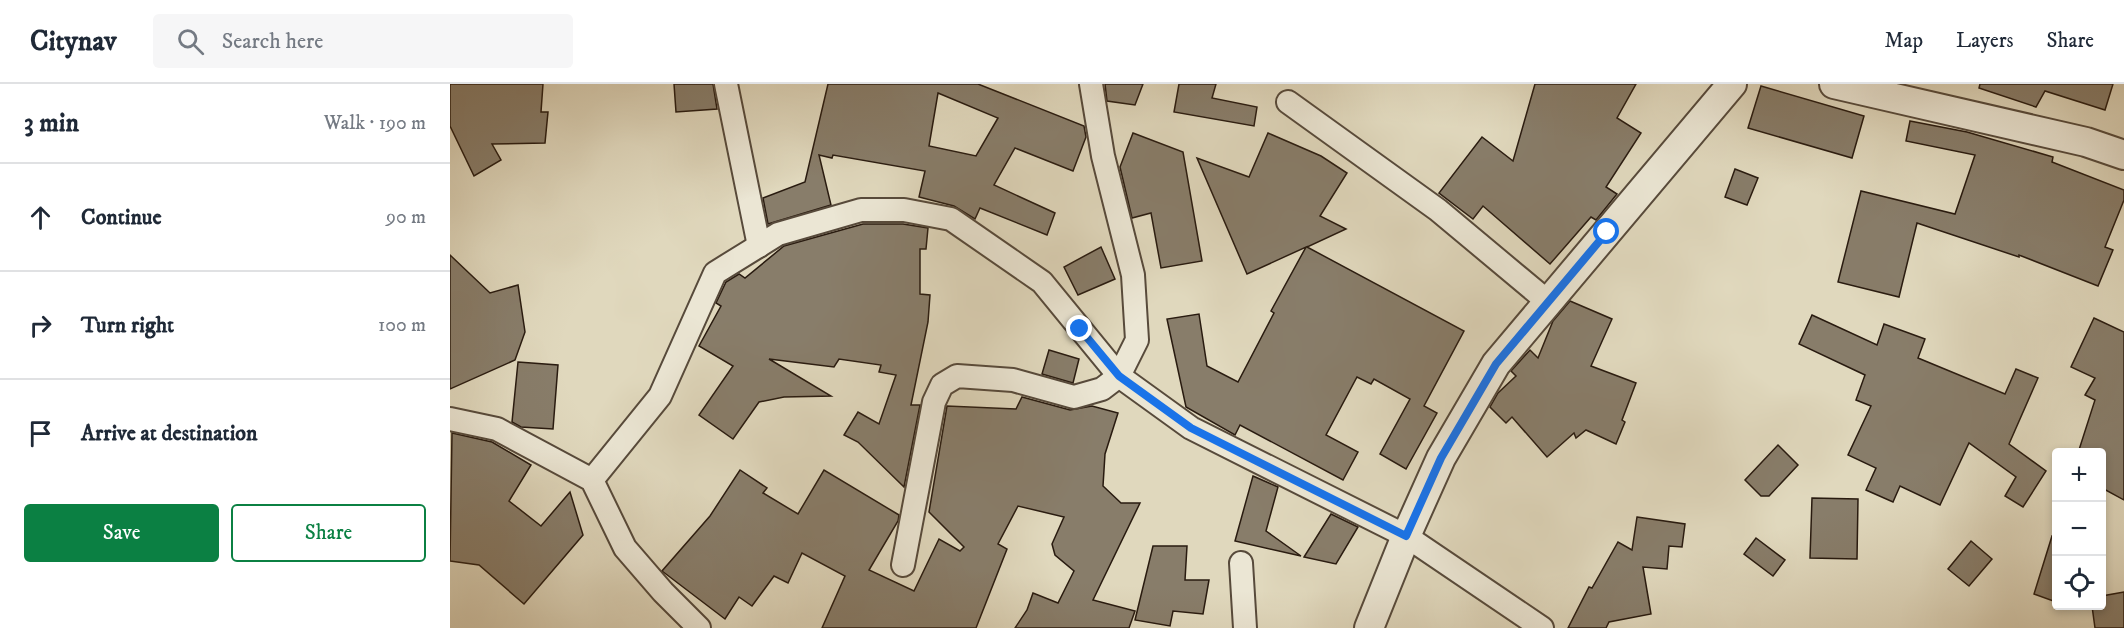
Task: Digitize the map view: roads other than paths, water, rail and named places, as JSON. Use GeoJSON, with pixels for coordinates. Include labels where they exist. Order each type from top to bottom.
{"type":"FeatureCollection","features":[{"type":"Feature","properties":{"kind":"street"},"geometry":{"type":"LineString","coordinates":[[726,84],[759,246]]}},
{"type":"Feature","properties":{"kind":"street"},"geometry":{"type":"LineString","coordinates":[[903,565],[934,402],[942,385],[957,376],[1013,380],[1074,397],[1102,389],[1119,376],[1137,340],[1133,275],[1103,156],[1091,84]]}},
{"type":"Feature","properties":{"kind":"street"},"geometry":{"type":"LineString","coordinates":[[1369,628],[1406,536],[1441,458],[1496,364],[1732,84]]}},
{"type":"Feature","properties":{"kind":"street"},"geometry":{"type":"LineString","coordinates":[[1834,84],[2086,142],[2124,155]]}},
{"type":"Feature","properties":{"kind":"street"},"geometry":{"type":"LineString","coordinates":[[1288,102],[1438,210],[1547,301]]}},
{"type":"Feature","properties":{"kind":"street"},"geometry":{"type":"LineString","coordinates":[[592,480],[660,396],[715,273],[778,234],[861,210],[904,210],[951,219],[1042,282],[1119,376],[1191,428],[1406,536],[1542,628]]}},
{"type":"Feature","properties":{"kind":"street"},"geometry":{"type":"LineString","coordinates":[[450,419],[497,429],[592,480],[625,548],[663,592],[699,628]]}},
{"type":"Feature","properties":{"kind":"street"},"geometry":{"type":"LineString","coordinates":[[1241,563],[1245,628]]}}]}
